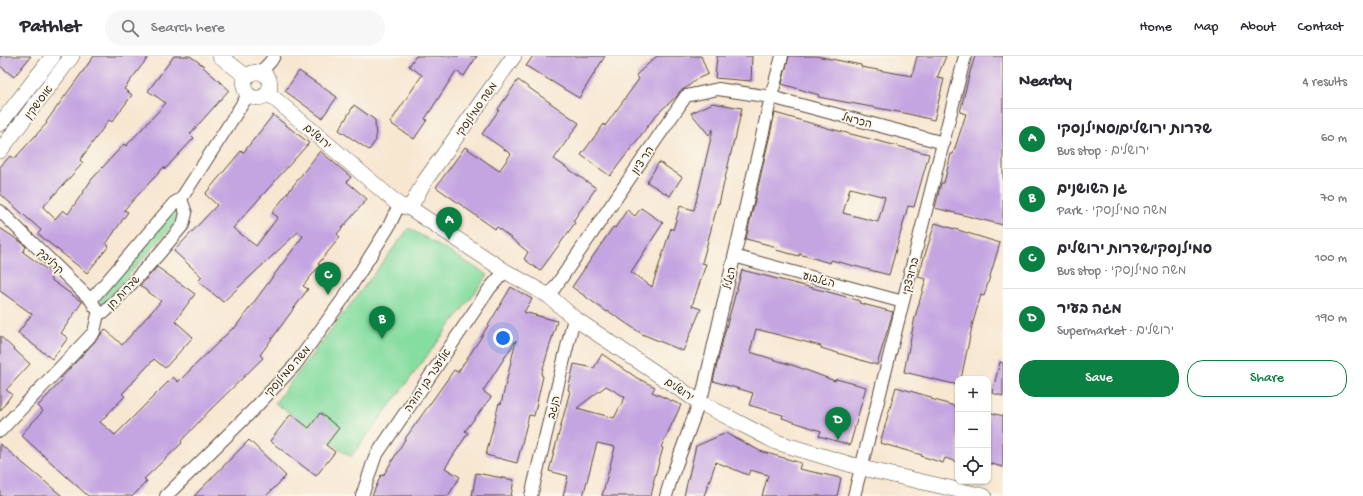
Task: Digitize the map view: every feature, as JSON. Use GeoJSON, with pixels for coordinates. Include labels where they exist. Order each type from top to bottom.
{"type":"FeatureCollection","features":[{"type":"Feature","properties":{"kind":"street","name":"אוסישקין"},"geometry":{"type":"LineString","coordinates":[[0,124],[53,56]]}},
{"type":"Feature","properties":{"kind":"street","name":"אוסישקין"},"geometry":{"type":"LineString","coordinates":[[1,147],[72,56]]}},
{"type":"Feature","properties":{"kind":"street"},"geometry":{"type":"LineString","coordinates":[[220,56],[254,75],[267,77],[270,81],[270,89],[268,93],[265,96],[256,98],[248,95],[244,87],[244,83],[254,75],[274,56]]}},
{"type":"Feature","properties":{"kind":"street","name":"משה סמילנסקי"},"geometry":{"type":"LineString","coordinates":[[166,496],[295,366],[343,300],[388,228],[395,224],[404,204],[424,182],[514,56]]}},
{"type":"Feature","properties":{"kind":"street","name":"הגליל"},"geometry":{"type":"LineString","coordinates":[[666,496],[703,392],[771,97],[782,56]]}},
{"type":"Feature","properties":{"kind":"street","name":"ברודצקי"},"geometry":{"type":"LineString","coordinates":[[854,496],[965,56]]}},
{"type":"Feature","properties":{"kind":"street","name":"הר ציון"},"geometry":{"type":"LineString","coordinates":[[549,296],[686,96],[718,89],[771,97]]}},
{"type":"Feature","properties":{"kind":"street","name":"ירושלים"},"geometry":{"type":"LineString","coordinates":[[268,93],[369,180],[505,271],[549,296],[574,318],[699,402],[776,442],[862,468],[984,496]]}},
{"type":"Feature","properties":{"kind":"street","name":"שדרות חן"},"geometry":{"type":"LineString","coordinates":[[91,300],[174,203],[181,199],[248,95]]}},
{"type":"Feature","properties":{"kind":"street","name":"הכרמל"},"geometry":{"type":"LineString","coordinates":[[771,97],[944,143]]}},
{"type":"Feature","properties":{"kind":"street","name":"שדרות חן"},"geometry":{"type":"LineString","coordinates":[[0,431],[94,332],[98,314],[106,311],[158,255],[183,225],[186,213],[181,199]]}},
{"type":"Feature","properties":{"kind":"street","name":"קרליבך"},"geometry":{"type":"LineString","coordinates":[[0,211],[91,300],[98,314]]}},
{"type":"Feature","properties":{"kind":"street","name":"הגלבוע"},"geometry":{"type":"LineString","coordinates":[[734,256],[903,302]]}},
{"type":"Feature","properties":{"kind":"street","name":"אליעזר בן יהודה"},"geometry":{"type":"LineString","coordinates":[[362,496],[375,457],[490,288],[505,271]]}},
{"type":"Feature","properties":{"kind":"street","name":"הנגב"},"geometry":{"type":"LineString","coordinates":[[531,496],[574,318]]}},
{"type":"Feature","properties":{"kind":"green space"},"geometry":{"type":"Polygon","coordinates":[[[174,210],[180,217],[103,304],[97,301],[174,210]]]}},
{"type":"Feature","properties":{"kind":"green space"},"geometry":{"type":"Polygon","coordinates":[[[409,228],[488,275],[351,457],[275,403],[409,228]]]}},
{"type":"Feature","properties":{"kind":"building"},"geometry":{"type":"Polygon","coordinates":[[[0,56],[31,56],[14,77],[0,66],[0,56]]]}},
{"type":"Feature","properties":{"kind":"building"},"geometry":{"type":"Polygon","coordinates":[[[94,56],[149,56],[124,89],[132,95],[112,122],[109,120],[80,160],[83,163],[43,207],[55,219],[63,210],[68,214],[92,179],[124,144],[126,146],[166,103],[148,91],[174,56],[190,56],[204,66],[203,67],[229,90],[190,134],[194,138],[165,169],[164,167],[124,210],[128,212],[106,244],[109,246],[87,273],[38,234],[41,230],[0,194],[0,167],[10,156],[14,159],[47,123],[46,122],[94,56]]]}},
{"type":"Feature","properties":{"kind":"building"},"geometry":{"type":"Polygon","coordinates":[[[416,56],[477,56],[464,76],[456,71],[414,139],[390,123],[422,75],[409,66],[416,56]]]}},
{"type":"Feature","properties":{"kind":"building"},"geometry":{"type":"Polygon","coordinates":[[[533,56],[605,56],[579,98],[526,66],[533,56]]]}},
{"type":"Feature","properties":{"kind":"building"},"geometry":{"type":"Polygon","coordinates":[[[657,56],[701,56],[708,74],[697,79],[680,91],[677,96],[657,114],[610,176],[581,155],[604,124],[605,126],[639,79],[636,75],[657,56]]]}},
{"type":"Feature","properties":{"kind":"building"},"geometry":{"type":"Polygon","coordinates":[[[717,56],[752,56],[751,81],[715,78],[717,56]]]}},
{"type":"Feature","properties":{"kind":"building"},"geometry":{"type":"Polygon","coordinates":[[[789,56],[816,56],[861,65],[861,67],[912,76],[917,56],[946,56],[937,78],[944,79],[934,120],[818,97],[819,95],[782,84],[789,56]]]}},
{"type":"Feature","properties":{"kind":"building"},"geometry":{"type":"Polygon","coordinates":[[[975,56],[1003,56],[1003,225],[935,208],[941,183],[944,183],[951,154],[953,154],[966,114],[960,112],[975,56]]]}},
{"type":"Feature","properties":{"kind":"building"},"geometry":{"type":"Polygon","coordinates":[[[299,71],[337,97],[322,118],[285,91],[299,71]]]}},
{"type":"Feature","properties":{"kind":"building"},"geometry":{"type":"Polygon","coordinates":[[[518,80],[579,123],[554,159],[596,188],[573,221],[575,223],[540,271],[524,259],[528,252],[497,227],[495,229],[436,187],[465,147],[499,171],[511,154],[482,134],[518,80]]]}},
{"type":"Feature","properties":{"kind":"building"},"geometry":{"type":"Polygon","coordinates":[[[713,103],[742,108],[719,204],[718,203],[702,263],[706,264],[692,306],[701,309],[683,351],[642,334],[608,311],[607,312],[572,287],[613,227],[615,228],[627,210],[635,216],[641,208],[663,223],[631,272],[652,287],[671,228],[673,230],[680,206],[694,210],[713,129],[709,135],[691,113],[713,103]]]}},
{"type":"Feature","properties":{"kind":"building"},"geometry":{"type":"Polygon","coordinates":[[[354,105],[375,120],[376,140],[369,150],[339,130],[354,105]]]}},
{"type":"Feature","properties":{"kind":"building"},"geometry":{"type":"Polygon","coordinates":[[[775,113],[929,154],[914,207],[908,206],[889,275],[831,260],[830,263],[799,254],[799,256],[776,250],[777,247],[746,239],[775,113]],[[850,188],[843,213],[878,222],[885,197],[850,188]]]}},
{"type":"Feature","properties":{"kind":"building"},"geometry":{"type":"Polygon","coordinates":[[[273,115],[309,143],[233,228],[256,246],[278,217],[272,213],[320,151],[351,177],[347,182],[367,199],[337,234],[340,237],[318,264],[320,265],[303,286],[308,289],[260,355],[263,358],[209,411],[181,441],[182,443],[144,479],[147,481],[133,496],[88,496],[21,435],[43,411],[38,406],[105,329],[122,345],[161,301],[140,286],[157,267],[195,294],[175,321],[193,337],[165,368],[154,359],[122,394],[125,396],[100,422],[115,435],[173,377],[178,382],[233,328],[234,329],[303,236],[298,232],[223,302],[198,281],[202,277],[174,251],[217,205],[205,194],[241,151],[243,153],[273,115]]]}},
{"type":"Feature","properties":{"kind":"building"},"geometry":{"type":"Polygon","coordinates":[[[659,162],[682,177],[670,196],[647,182],[659,162]]]}},
{"type":"Feature","properties":{"kind":"building"},"geometry":{"type":"Polygon","coordinates":[[[935,223],[1000,243],[984,296],[981,295],[973,322],[962,376],[955,376],[955,384],[904,372],[915,317],[926,279],[918,277],[935,223]]]}},
{"type":"Feature","properties":{"kind":"building"},"geometry":{"type":"Polygon","coordinates":[[[0,228],[21,242],[26,247],[23,252],[53,274],[50,279],[82,302],[61,333],[68,338],[52,359],[18,333],[32,314],[0,291],[0,228]]]}},
{"type":"Feature","properties":{"kind":"building"},"geometry":{"type":"Polygon","coordinates":[[[742,270],[836,294],[860,301],[859,303],[893,312],[877,365],[821,348],[821,346],[756,329],[750,352],[795,366],[835,381],[836,379],[866,387],[850,445],[819,436],[821,431],[782,418],[783,415],[749,405],[753,393],[713,381],[742,270]]]}},
{"type":"Feature","properties":{"kind":"building"},"geometry":{"type":"Polygon","coordinates":[[[511,287],[532,299],[524,312],[557,321],[541,375],[543,376],[534,416],[529,415],[517,463],[486,455],[499,403],[501,404],[516,340],[483,391],[491,397],[465,431],[468,433],[445,468],[460,477],[448,496],[372,496],[381,475],[383,476],[407,436],[454,370],[458,372],[480,339],[511,287]]]}},
{"type":"Feature","properties":{"kind":"building"},"geometry":{"type":"Polygon","coordinates":[[[0,336],[30,364],[6,390],[12,394],[0,411],[0,336]]]}},
{"type":"Feature","properties":{"kind":"building"},"geometry":{"type":"Polygon","coordinates":[[[602,354],[637,378],[655,387],[652,392],[681,405],[661,447],[663,448],[653,483],[651,496],[602,496],[615,447],[597,443],[583,496],[563,496],[568,476],[549,471],[570,391],[568,390],[574,364],[594,368],[602,354]],[[606,386],[577,408],[614,418],[625,397],[606,386]]]}},
{"type":"Feature","properties":{"kind":"building"},"geometry":{"type":"Polygon","coordinates":[[[1000,362],[1003,363],[1003,396],[992,393],[1000,362]]]}},
{"type":"Feature","properties":{"kind":"building"},"geometry":{"type":"Polygon","coordinates":[[[896,387],[931,397],[931,399],[955,406],[955,461],[945,458],[943,463],[921,456],[922,455],[880,443],[896,387]]]}},
{"type":"Feature","properties":{"kind":"building"},"geometry":{"type":"Polygon","coordinates":[[[320,413],[339,428],[326,445],[335,452],[316,476],[270,441],[291,414],[309,428],[320,413]]]}},
{"type":"Feature","properties":{"kind":"building"},"geometry":{"type":"Polygon","coordinates":[[[991,413],[1003,416],[1003,467],[991,464],[991,413]]]}},
{"type":"Feature","properties":{"kind":"building"},"geometry":{"type":"Polygon","coordinates":[[[726,433],[760,451],[801,463],[799,469],[841,478],[837,496],[762,496],[768,475],[750,470],[748,475],[716,462],[704,496],[684,496],[696,446],[726,433]]]}},
{"type":"Feature","properties":{"kind":"building"},"geometry":{"type":"Polygon","coordinates":[[[249,440],[286,476],[266,496],[194,496],[249,440]]]}},
{"type":"Feature","properties":{"kind":"building"},"geometry":{"type":"Polygon","coordinates":[[[0,444],[62,496],[0,496],[0,444]]]}},
{"type":"Feature","properties":{"kind":"building"},"geometry":{"type":"Polygon","coordinates":[[[476,473],[514,480],[511,496],[472,496],[476,473]]]}},
{"type":"Feature","properties":{"kind":"place","name":"שדרות ירושלים/סמילנסקי"},"geometry":{"type":"Point","coordinates":[449,240]}},
{"type":"Feature","properties":{"kind":"place","name":"סמילנסקי/שדרות ירושלים"},"geometry":{"type":"Point","coordinates":[328,295]}},
{"type":"Feature","properties":{"kind":"place","name":"גן השושנים"},"geometry":{"type":"Point","coordinates":[382,339]}},
{"type":"Feature","properties":{"kind":"place","name":"מגה בעיר"},"geometry":{"type":"Point","coordinates":[838,440]}}]}
